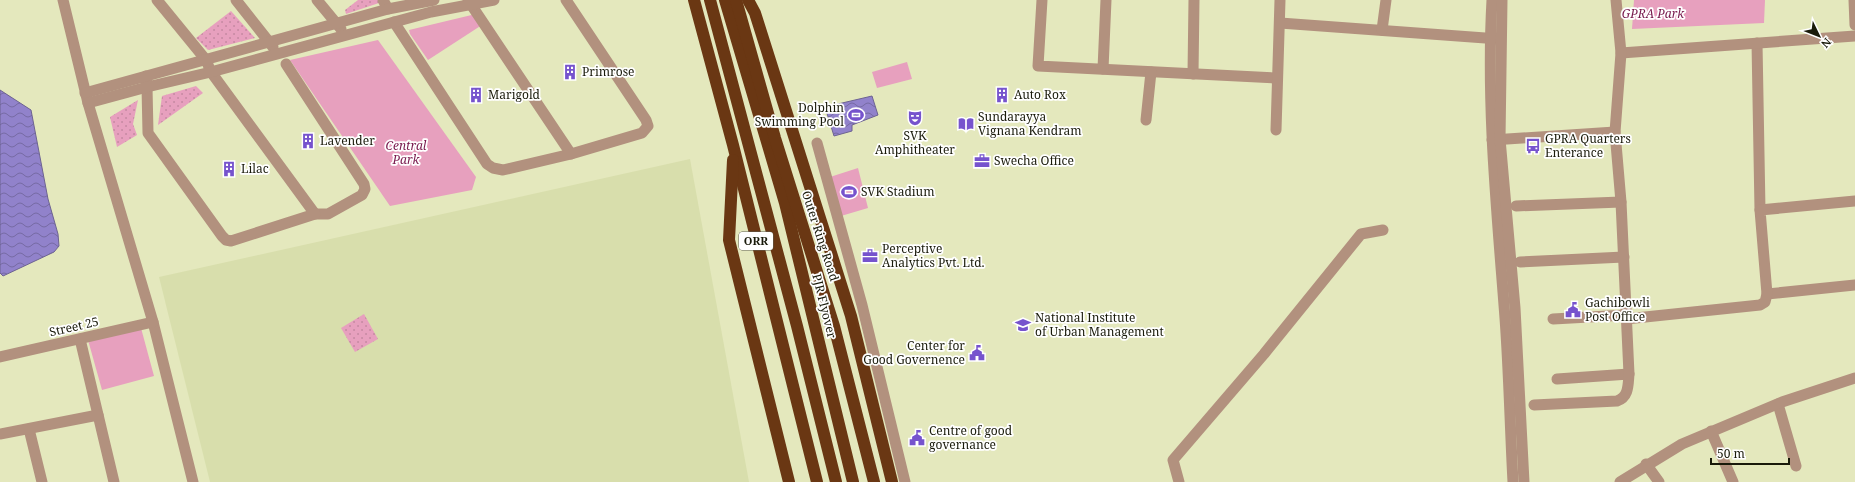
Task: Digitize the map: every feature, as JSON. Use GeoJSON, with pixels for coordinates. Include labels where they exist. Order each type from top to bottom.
{"type":"FeatureCollection","features":[{"type":"Feature","properties":{"kind":"highway","name":"ORR"},"geometry":{"type":"LineString","coordinates":[[694,0],[733,145],[817,482]]}},
{"type":"Feature","properties":{"kind":"highway"},"geometry":{"type":"LineString","coordinates":[[710,0],[793,311],[836,482]]}},
{"type":"Feature","properties":{"kind":"highway","name":"PJR Flyover"},"geometry":{"type":"LineString","coordinates":[[724,0],[785,203],[854,482]]}},
{"type":"Feature","properties":{"kind":"highway","name":"Outer Ring Road"},"geometry":{"type":"LineString","coordinates":[[736,0],[775,138],[834,326],[874,482]]}},
{"type":"Feature","properties":{"kind":"highway"},"geometry":{"type":"LineString","coordinates":[[748,0],[755,13],[851,316],[892,482]]}},
{"type":"Feature","properties":{"kind":"highway"},"geometry":{"type":"LineString","coordinates":[[733,145],[729,240],[789,482]]}},
{"type":"Feature","properties":{"kind":"street"},"geometry":{"type":"LineString","coordinates":[[63,0],[87,98],[153,322],[193,482]]}},
{"type":"Feature","properties":{"kind":"street"},"geometry":{"type":"LineString","coordinates":[[157,0],[206,60],[211,72],[315,214]]}},
{"type":"Feature","properties":{"kind":"street"},"geometry":{"type":"LineString","coordinates":[[236,0],[277,53]]}},
{"type":"Feature","properties":{"kind":"street"},"geometry":{"type":"LineString","coordinates":[[317,0],[345,35]]}},
{"type":"Feature","properties":{"kind":"street"},"geometry":{"type":"LineString","coordinates":[[87,98],[147,81],[206,60],[269,41],[337,24],[386,5],[434,0]]}},
{"type":"Feature","properties":{"kind":"street"},"geometry":{"type":"LineString","coordinates":[[147,81],[211,72],[431,12],[469,3],[494,0]]}},
{"type":"Feature","properties":{"kind":"street"},"geometry":{"type":"LineString","coordinates":[[394,22],[487,164],[493,168],[502,170],[571,154],[642,133],[648,126],[646,120],[566,0]]}},
{"type":"Feature","properties":{"kind":"street"},"geometry":{"type":"LineString","coordinates":[[1042,0],[1038,66],[1277,78]]}},
{"type":"Feature","properties":{"kind":"street"},"geometry":{"type":"LineString","coordinates":[[1103,69],[1106,0]]}},
{"type":"Feature","properties":{"kind":"street"},"geometry":{"type":"LineString","coordinates":[[1193,74],[1194,0]]}},
{"type":"Feature","properties":{"kind":"street"},"geometry":{"type":"LineString","coordinates":[[1276,130],[1280,0]]}},
{"type":"Feature","properties":{"kind":"street"},"geometry":{"type":"LineString","coordinates":[[1382,30],[1386,0]]}},
{"type":"Feature","properties":{"kind":"street"},"geometry":{"type":"LineString","coordinates":[[1492,0],[1495,39],[1496,140],[1513,482]]}},
{"type":"Feature","properties":{"kind":"street"},"geometry":{"type":"LineString","coordinates":[[1495,39],[1502,0]]}},
{"type":"Feature","properties":{"kind":"street"},"geometry":{"type":"LineString","coordinates":[[1534,405],[1621,399],[1628,391],[1629,374],[1624,257],[1615,132],[1621,53],[1616,0]]}},
{"type":"Feature","properties":{"kind":"street"},"geometry":{"type":"LineString","coordinates":[[1854,0],[1855,25]]}},
{"type":"Feature","properties":{"kind":"street"},"geometry":{"type":"LineString","coordinates":[[469,3],[571,154]]}},
{"type":"Feature","properties":{"kind":"street"},"geometry":{"type":"LineString","coordinates":[[1280,23],[1495,39]]}},
{"type":"Feature","properties":{"kind":"street"},"geometry":{"type":"LineString","coordinates":[[1621,53],[1855,36]]}},
{"type":"Feature","properties":{"kind":"street"},"geometry":{"type":"LineString","coordinates":[[1553,319],[1626,317],[1753,307],[1765,302],[1767,294],[1760,210],[1757,43]]}},
{"type":"Feature","properties":{"kind":"street"},"geometry":{"type":"LineString","coordinates":[[147,81],[148,133],[213,224],[226,240],[231,240],[315,214],[328,214],[362,195],[365,189],[364,184],[286,64]]}},
{"type":"Feature","properties":{"kind":"street"},"geometry":{"type":"LineString","coordinates":[[1146,120],[1151,72]]}},
{"type":"Feature","properties":{"kind":"street"},"geometry":{"type":"LineString","coordinates":[[1496,140],[1615,132]]}},
{"type":"Feature","properties":{"kind":"street"},"geometry":{"type":"LineString","coordinates":[[1496,140],[1513,278],[1524,482]]}},
{"type":"Feature","properties":{"kind":"street"},"geometry":{"type":"LineString","coordinates":[[817,143],[862,305],[905,482]]}},
{"type":"Feature","properties":{"kind":"street"},"geometry":{"type":"LineString","coordinates":[[1760,210],[1855,201]]}},
{"type":"Feature","properties":{"kind":"street"},"geometry":{"type":"LineString","coordinates":[[1516,206],[1621,202]]}},
{"type":"Feature","properties":{"kind":"street"},"geometry":{"type":"LineString","coordinates":[[1179,482],[1174,460],[1264,354],[1361,234],[1383,230]]}},
{"type":"Feature","properties":{"kind":"street"},"geometry":{"type":"LineString","coordinates":[[1520,262],[1624,257]]}},
{"type":"Feature","properties":{"kind":"street"},"geometry":{"type":"LineString","coordinates":[[1767,294],[1855,285]]}},
{"type":"Feature","properties":{"kind":"street","name":"Street 25"},"geometry":{"type":"LineString","coordinates":[[0,357],[153,322]]}},
{"type":"Feature","properties":{"kind":"street"},"geometry":{"type":"LineString","coordinates":[[80,339],[114,482]]}},
{"type":"Feature","properties":{"kind":"street"},"geometry":{"type":"LineString","coordinates":[[1556,379],[1629,374]]}},
{"type":"Feature","properties":{"kind":"street"},"geometry":{"type":"LineString","coordinates":[[1620,482],[1646,464],[1682,444],[1711,431],[1778,404],[1855,378]]}},
{"type":"Feature","properties":{"kind":"street"},"geometry":{"type":"LineString","coordinates":[[1778,404],[1796,466]]}},
{"type":"Feature","properties":{"kind":"street"},"geometry":{"type":"LineString","coordinates":[[0,434],[98,415]]}},
{"type":"Feature","properties":{"kind":"street"},"geometry":{"type":"LineString","coordinates":[[30,428],[42,482]]}},
{"type":"Feature","properties":{"kind":"street"},"geometry":{"type":"LineString","coordinates":[[1711,431],[1733,482]]}},
{"type":"Feature","properties":{"kind":"street"},"geometry":{"type":"LineString","coordinates":[[1646,464],[1659,482]]}},
{"type":"Feature","properties":{"kind":"shaded area"},"geometry":{"type":"Polygon","coordinates":[[[690,159],[749,482],[210,482],[159,277],[690,159]]]}},
{"type":"Feature","properties":{"kind":"green space"},"geometry":{"type":"Polygon","coordinates":[[[358,0],[381,0],[382,2],[346,14],[345,10],[358,0]]]}},
{"type":"Feature","properties":{"kind":"green space","name":"GPRA Park"},"geometry":{"type":"Polygon","coordinates":[[[1634,0],[1765,0],[1764,23],[1632,29],[1634,0]]]}},
{"type":"Feature","properties":{"kind":"green space"},"geometry":{"type":"Polygon","coordinates":[[[231,11],[255,38],[208,50],[196,38],[231,11]]]}},
{"type":"Feature","properties":{"kind":"green space"},"geometry":{"type":"Polygon","coordinates":[[[480,13],[485,23],[428,60],[410,34],[409,30],[480,13]]]}},
{"type":"Feature","properties":{"kind":"green space","name":"Central Park"},"geometry":{"type":"Polygon","coordinates":[[[378,40],[476,177],[472,190],[390,206],[290,60],[378,40]]]}},
{"type":"Feature","properties":{"kind":"green space"},"geometry":{"type":"Polygon","coordinates":[[[907,62],[912,79],[877,88],[872,72],[907,62]]]}},
{"type":"Feature","properties":{"kind":"green space"},"geometry":{"type":"Polygon","coordinates":[[[196,86],[203,93],[158,125],[162,96],[196,86]]]}},
{"type":"Feature","properties":{"kind":"green space"},"geometry":{"type":"Polygon","coordinates":[[[138,100],[133,124],[137,135],[117,147],[110,117],[138,100]]]}},
{"type":"Feature","properties":{"kind":"green space","name":"SVK Stadium"},"geometry":{"type":"Polygon","coordinates":[[[858,168],[868,208],[841,216],[830,177],[858,168]]]}},
{"type":"Feature","properties":{"kind":"green space"},"geometry":{"type":"Polygon","coordinates":[[[364,314],[378,339],[355,352],[341,328],[364,314]]]}},
{"type":"Feature","properties":{"kind":"green space"},"geometry":{"type":"Polygon","coordinates":[[[141,328],[154,376],[102,390],[88,340],[141,328]]]}},
{"type":"Feature","properties":{"kind":"water"},"geometry":{"type":"Polygon","coordinates":[[[0,90],[31,110],[48,199],[58,234],[59,246],[54,252],[3,276],[0,273],[0,90]]]}},
{"type":"Feature","properties":{"kind":"water"},"geometry":{"type":"Polygon","coordinates":[[[872,96],[878,115],[852,125],[852,131],[834,136],[825,107],[872,96]]]}},
{"type":"Feature","properties":{"kind":"place","name":"Primrose"},"geometry":{"type":"Point","coordinates":[570,72]}},
{"type":"Feature","properties":{"kind":"place","name":"Marigold"},"geometry":{"type":"Point","coordinates":[476,95]}},
{"type":"Feature","properties":{"kind":"place","name":"Auto Rox"},"geometry":{"type":"Point","coordinates":[1002,95]}},
{"type":"Feature","properties":{"kind":"place","name":"Dolphin Swimming Pool"},"geometry":{"type":"Point","coordinates":[856,115]}},
{"type":"Feature","properties":{"kind":"place","name":"SVK Amphitheater"},"geometry":{"type":"Point","coordinates":[915,118]}},
{"type":"Feature","properties":{"kind":"place","name":"Sundarayya Vignana Kendram"},"geometry":{"type":"Point","coordinates":[966,124]}},
{"type":"Feature","properties":{"kind":"place","name":"Lavender"},"geometry":{"type":"Point","coordinates":[308,141]}},
{"type":"Feature","properties":{"kind":"place","name":"GPRA Quarters Enterance"},"geometry":{"type":"Point","coordinates":[1533,146]}},
{"type":"Feature","properties":{"kind":"place","name":"Swecha Office"},"geometry":{"type":"Point","coordinates":[982,161]}},
{"type":"Feature","properties":{"kind":"place","name":"Lilac"},"geometry":{"type":"Point","coordinates":[229,169]}},
{"type":"Feature","properties":{"kind":"place","name":"SVK Stadium"},"geometry":{"type":"Point","coordinates":[849,192]}},
{"type":"Feature","properties":{"kind":"place","name":"Perceptive Analytics Pvt. Ltd."},"geometry":{"type":"Point","coordinates":[870,256]}},
{"type":"Feature","properties":{"kind":"place","name":"Gachibowli Post Office"},"geometry":{"type":"Point","coordinates":[1573,310]}},
{"type":"Feature","properties":{"kind":"place","name":"National Institute of Urban Management"},"geometry":{"type":"Point","coordinates":[1023,325]}},
{"type":"Feature","properties":{"kind":"place","name":"Center for Good Governence"},"geometry":{"type":"Point","coordinates":[977,353]}},
{"type":"Feature","properties":{"kind":"place","name":"Centre of good governance"},"geometry":{"type":"Point","coordinates":[917,438]}}]}
